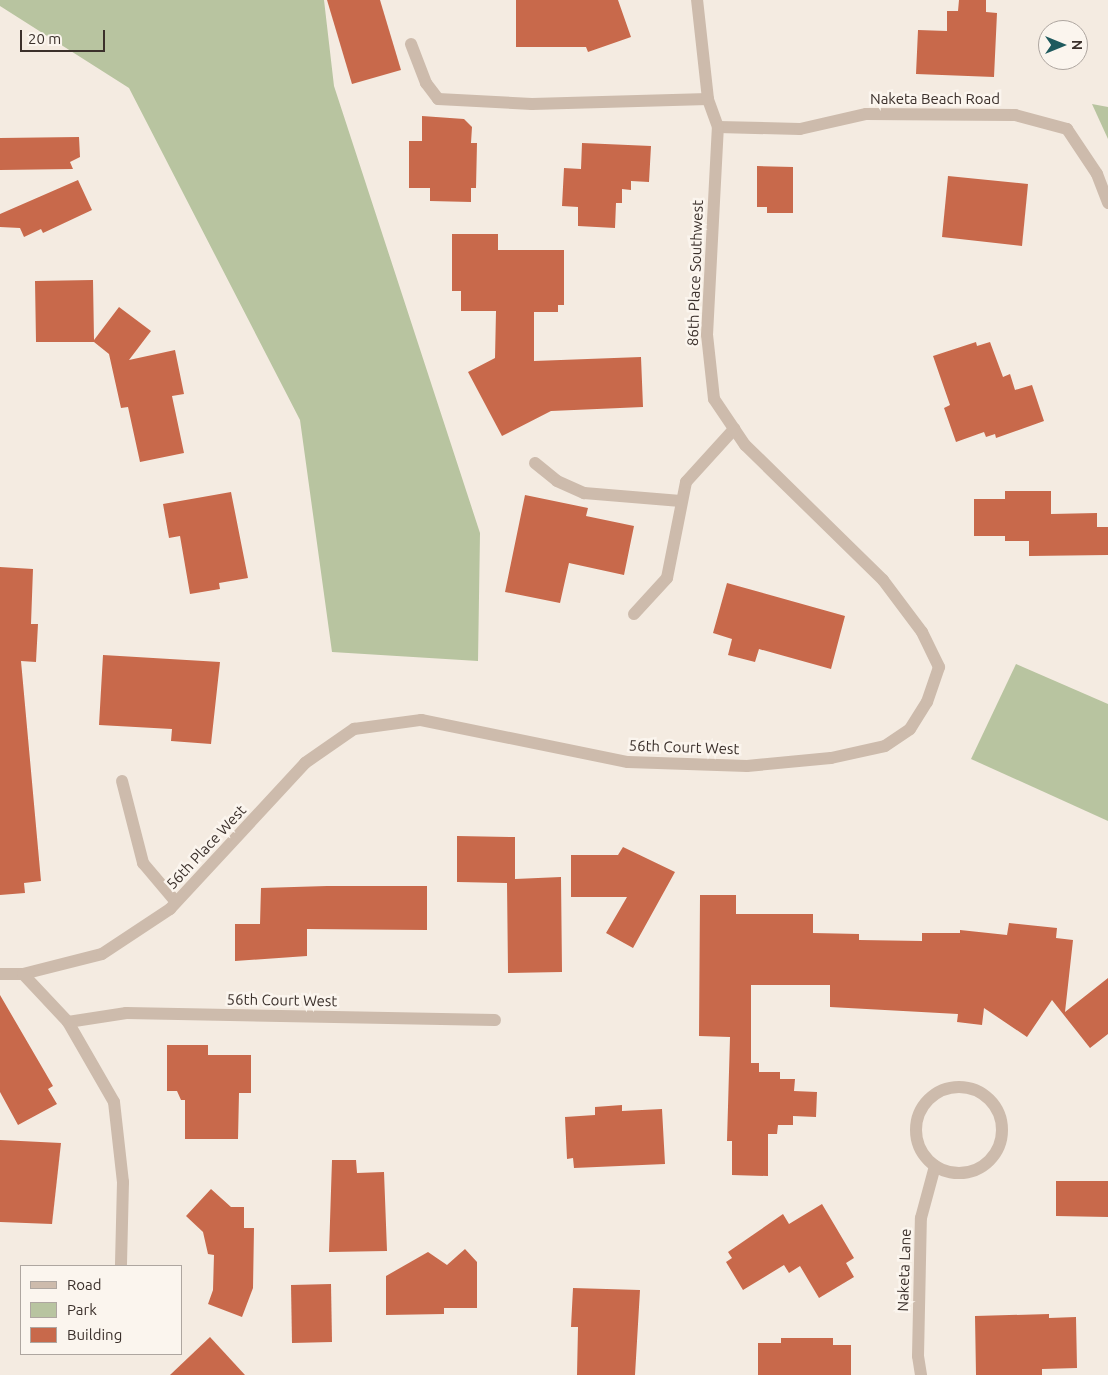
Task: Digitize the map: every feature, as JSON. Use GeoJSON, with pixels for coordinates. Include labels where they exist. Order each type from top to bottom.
{"type":"FeatureCollection","features":[{"type":"Feature","properties":{"kind":"street","name":"86th Place Southwest"},"geometry":{"type":"LineString","coordinates":[[698,1],[708,99],[718,127],[706,335],[714,399],[746,446],[883,580],[922,632],[940,667],[927,702]]}},
{"type":"Feature","properties":{"kind":"street"},"geometry":{"type":"LineString","coordinates":[[411,44],[426,83],[438,99],[532,104],[708,99]]}},
{"type":"Feature","properties":{"kind":"street","name":"Naketa Beach Road"},"geometry":{"type":"LineString","coordinates":[[718,127],[800,128],[866,114],[1015,116],[1067,130],[1096,174],[1108,203]]}},
{"type":"Feature","properties":{"kind":"street"},"geometry":{"type":"LineString","coordinates":[[634,614],[667,578],[686,482],[734,429]]}},
{"type":"Feature","properties":{"kind":"street"},"geometry":{"type":"LineString","coordinates":[[535,463],[557,481],[584,493],[681,501]]}},
{"type":"Feature","properties":{"kind":"street","name":"56th Court West"},"geometry":{"type":"LineString","coordinates":[[421,720],[628,762],[747,766],[831,758],[885,746],[910,729],[927,702]]}},
{"type":"Feature","properties":{"kind":"street","name":"56th Place West"},"geometry":{"type":"LineString","coordinates":[[0,974],[23,974],[102,954],[176,902],[305,763],[354,729],[421,720]]}},
{"type":"Feature","properties":{"kind":"street"},"geometry":{"type":"LineString","coordinates":[[122,781],[142,863],[176,902]]}},
{"type":"Feature","properties":{"kind":"street"},"geometry":{"type":"LineString","coordinates":[[23,974],[68,1022],[114,1102],[123,1182],[121,1265]]}},
{"type":"Feature","properties":{"kind":"street","name":"56th Court West"},"geometry":{"type":"LineString","coordinates":[[68,1022],[126,1013],[495,1020]]}},
{"type":"Feature","properties":{"kind":"street"},"geometry":{"type":"LineString","coordinates":[[948,1088],[976,1091],[989,1099],[1002,1123],[1002,1138],[988,1163],[962,1174],[935,1166],[918,1144],[918,1116],[925,1103],[948,1088]]}},
{"type":"Feature","properties":{"kind":"street","name":"Naketa Lane"},"geometry":{"type":"LineString","coordinates":[[921,1375],[918,1356],[922,1218],[935,1166]]}},
{"type":"Feature","properties":{"kind":"green space"},"geometry":{"type":"Polygon","coordinates":[[[0,0],[324,0],[334,86],[480,533],[478,661],[332,652],[300,420],[129,88],[0,6],[0,0]]]}},
{"type":"Feature","properties":{"kind":"green space"},"geometry":{"type":"Polygon","coordinates":[[[1092,104],[1108,107],[1108,139],[1092,104]]]}},
{"type":"Feature","properties":{"kind":"green space"},"geometry":{"type":"Polygon","coordinates":[[[1016,664],[1108,704],[1108,821],[971,759],[1016,664]]]}},
{"type":"Feature","properties":{"kind":"building"},"geometry":{"type":"Polygon","coordinates":[[[327,0],[380,0],[401,70],[352,84],[327,0]]]}},
{"type":"Feature","properties":{"kind":"building"},"geometry":{"type":"Polygon","coordinates":[[[516,0],[618,0],[631,37],[588,52],[586,47],[516,47],[516,0]]]}},
{"type":"Feature","properties":{"kind":"building"},"geometry":{"type":"Polygon","coordinates":[[[959,0],[986,0],[986,12],[997,13],[994,77],[916,74],[918,30],[947,31],[947,11],[958,11],[959,0]]]}},
{"type":"Feature","properties":{"kind":"building"},"geometry":{"type":"Polygon","coordinates":[[[422,116],[464,119],[472,127],[471,143],[477,143],[476,188],[471,188],[471,202],[430,201],[430,188],[409,188],[409,141],[422,141],[422,116]]]}},
{"type":"Feature","properties":{"kind":"building"},"geometry":{"type":"Polygon","coordinates":[[[79,137],[80,157],[70,162],[73,169],[0,170],[0,138],[79,137]]]}},
{"type":"Feature","properties":{"kind":"building"},"geometry":{"type":"Polygon","coordinates":[[[582,143],[651,146],[649,182],[631,181],[631,190],[622,189],[622,203],[616,203],[615,228],[578,226],[578,207],[562,206],[564,168],[581,169],[582,143]]]}},
{"type":"Feature","properties":{"kind":"building"},"geometry":{"type":"Polygon","coordinates":[[[757,166],[793,167],[793,213],[767,213],[767,207],[757,207],[757,166]]]}},
{"type":"Feature","properties":{"kind":"building"},"geometry":{"type":"Polygon","coordinates":[[[948,176],[1028,184],[1022,246],[942,237],[948,176]]]}},
{"type":"Feature","properties":{"kind":"building"},"geometry":{"type":"Polygon","coordinates":[[[78,180],[92,210],[43,233],[41,229],[24,237],[20,228],[0,227],[0,214],[78,180]]]}},
{"type":"Feature","properties":{"kind":"building"},"geometry":{"type":"Polygon","coordinates":[[[452,234],[498,234],[498,250],[564,250],[564,305],[558,305],[558,312],[534,312],[534,361],[641,357],[643,407],[551,411],[502,436],[468,372],[495,358],[496,311],[461,311],[461,291],[452,291],[452,234]]]}},
{"type":"Feature","properties":{"kind":"building"},"geometry":{"type":"Polygon","coordinates":[[[93,280],[94,340],[119,307],[151,331],[129,360],[175,350],[184,394],[172,396],[184,453],[140,462],[128,407],[121,408],[109,354],[94,342],[36,342],[35,281],[93,280]]]}},
{"type":"Feature","properties":{"kind":"building"},"geometry":{"type":"Polygon","coordinates":[[[976,342],[977,346],[990,342],[1003,377],[1010,374],[1015,390],[1032,385],[1044,421],[996,438],[995,434],[986,437],[984,432],[956,442],[944,408],[950,405],[933,356],[976,342]]]}},
{"type":"Feature","properties":{"kind":"building"},"geometry":{"type":"Polygon","coordinates":[[[1005,491],[1051,491],[1051,514],[1097,513],[1097,527],[1108,527],[1108,555],[1029,556],[1029,541],[1005,541],[1005,536],[974,536],[974,499],[1005,499],[1005,491]]]}},
{"type":"Feature","properties":{"kind":"building"},"geometry":{"type":"Polygon","coordinates":[[[231,492],[248,578],[219,583],[220,589],[190,594],[180,536],[169,538],[163,504],[231,492]]]}},
{"type":"Feature","properties":{"kind":"building"},"geometry":{"type":"Polygon","coordinates":[[[525,495],[588,508],[586,516],[634,526],[624,575],[569,563],[560,603],[505,592],[525,495]]]}},
{"type":"Feature","properties":{"kind":"building"},"geometry":{"type":"Polygon","coordinates":[[[0,567],[33,569],[31,624],[38,624],[36,662],[21,661],[41,881],[24,883],[25,893],[0,895],[0,567]]]}},
{"type":"Feature","properties":{"kind":"building"},"geometry":{"type":"Polygon","coordinates":[[[727,583],[845,616],[831,669],[759,649],[755,662],[728,655],[732,639],[713,633],[727,583]]]}},
{"type":"Feature","properties":{"kind":"building"},"geometry":{"type":"Polygon","coordinates":[[[103,655],[220,662],[211,744],[171,741],[172,729],[99,725],[103,655]]]}},
{"type":"Feature","properties":{"kind":"building"},"geometry":{"type":"Polygon","coordinates":[[[457,836],[515,837],[515,879],[561,877],[562,972],[508,973],[507,883],[457,882],[457,836]]]}},
{"type":"Feature","properties":{"kind":"building"},"geometry":{"type":"Polygon","coordinates":[[[623,847],[675,872],[633,948],[606,933],[627,897],[571,897],[571,855],[618,855],[623,847]]]}},
{"type":"Feature","properties":{"kind":"building"},"geometry":{"type":"Polygon","coordinates":[[[427,886],[427,930],[307,929],[307,956],[235,961],[235,924],[260,924],[261,888],[427,886]]]}},
{"type":"Feature","properties":{"kind":"building"},"geometry":{"type":"Polygon","coordinates":[[[700,895],[736,895],[736,914],[813,914],[813,933],[859,934],[859,940],[922,941],[922,933],[960,933],[960,930],[1007,935],[1009,923],[1057,928],[1056,938],[1073,940],[1065,1012],[1108,978],[1108,1034],[1090,1048],[1052,1000],[1027,1037],[984,1008],[982,1025],[957,1022],[958,1014],[830,1007],[830,985],[751,985],[751,1063],[759,1063],[759,1072],[780,1072],[780,1079],[795,1079],[794,1091],[817,1092],[816,1117],[793,1116],[793,1125],[778,1125],[777,1134],[768,1134],[768,1176],[732,1175],[732,1141],[727,1141],[730,1037],[699,1036],[700,895]]]}},
{"type":"Feature","properties":{"kind":"building"},"geometry":{"type":"Polygon","coordinates":[[[0,995],[53,1086],[48,1089],[57,1104],[18,1125],[0,1092],[0,995]]]}},
{"type":"Feature","properties":{"kind":"building"},"geometry":{"type":"Polygon","coordinates":[[[167,1045],[208,1045],[208,1055],[251,1055],[251,1093],[239,1093],[238,1139],[185,1139],[185,1100],[181,1100],[177,1091],[167,1091],[167,1045]]]}},
{"type":"Feature","properties":{"kind":"building"},"geometry":{"type":"Polygon","coordinates":[[[622,1105],[622,1111],[662,1109],[665,1164],[574,1168],[573,1158],[567,1159],[565,1117],[595,1115],[595,1107],[622,1105]]]}},
{"type":"Feature","properties":{"kind":"building"},"geometry":{"type":"Polygon","coordinates":[[[0,1140],[61,1143],[52,1224],[0,1222],[0,1140]]]}},
{"type":"Feature","properties":{"kind":"building"},"geometry":{"type":"Polygon","coordinates":[[[332,1160],[356,1160],[357,1173],[384,1172],[387,1251],[329,1252],[332,1160]]]}},
{"type":"Feature","properties":{"kind":"building"},"geometry":{"type":"Polygon","coordinates":[[[1056,1181],[1108,1181],[1108,1217],[1056,1216],[1056,1181]]]}},
{"type":"Feature","properties":{"kind":"building"},"geometry":{"type":"Polygon","coordinates":[[[211,1189],[231,1207],[244,1207],[244,1228],[254,1228],[253,1288],[242,1317],[208,1304],[213,1290],[214,1255],[208,1254],[203,1232],[186,1216],[211,1189]]]}},
{"type":"Feature","properties":{"kind":"building"},"geometry":{"type":"Polygon","coordinates":[[[822,1204],[854,1258],[846,1263],[854,1277],[819,1298],[800,1266],[789,1273],[784,1265],[743,1290],[726,1262],[732,1258],[728,1252],[783,1214],[789,1224],[822,1204]]]}},
{"type":"Feature","properties":{"kind":"building"},"geometry":{"type":"Polygon","coordinates":[[[465,1249],[477,1262],[477,1308],[444,1308],[444,1314],[386,1315],[386,1276],[428,1252],[447,1265],[465,1249]]]}},
{"type":"Feature","properties":{"kind":"building"},"geometry":{"type":"Polygon","coordinates":[[[331,1284],[332,1342],[292,1343],[291,1285],[331,1284]]]}},
{"type":"Feature","properties":{"kind":"building"},"geometry":{"type":"Polygon","coordinates":[[[573,1288],[640,1290],[635,1375],[577,1375],[578,1327],[571,1327],[573,1288]]]}},
{"type":"Feature","properties":{"kind":"building"},"geometry":{"type":"Polygon","coordinates":[[[1049,1314],[1049,1318],[1076,1317],[1077,1368],[1042,1369],[1042,1375],[976,1375],[975,1316],[1049,1314]]]}},
{"type":"Feature","properties":{"kind":"building"},"geometry":{"type":"Polygon","coordinates":[[[210,1337],[245,1375],[170,1375],[210,1337]]]}},
{"type":"Feature","properties":{"kind":"building"},"geometry":{"type":"Polygon","coordinates":[[[781,1338],[833,1338],[833,1345],[851,1345],[851,1375],[758,1375],[758,1343],[781,1343],[781,1338]]]}}]}
